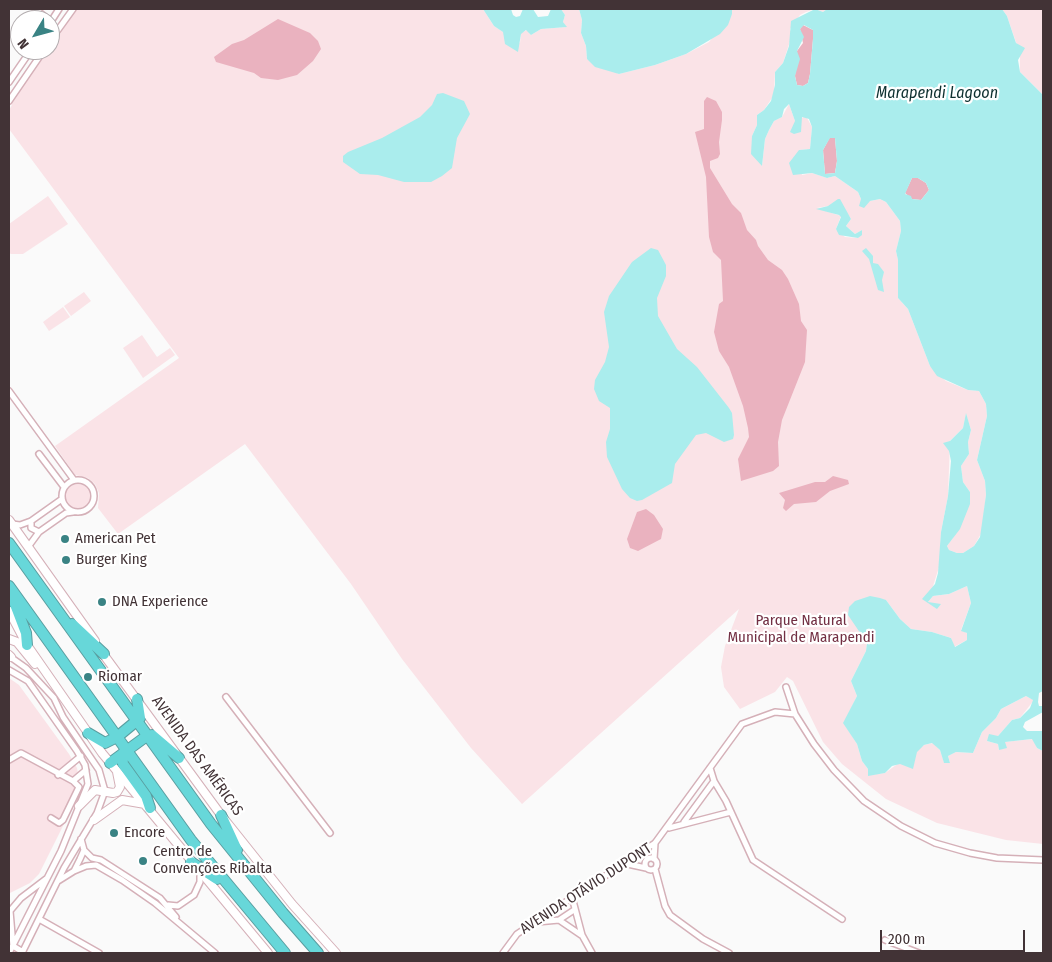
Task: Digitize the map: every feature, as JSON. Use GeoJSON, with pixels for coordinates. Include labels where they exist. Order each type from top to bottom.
{"type":"FeatureCollection","features":[{"type":"Feature","properties":{"kind":"highway","name":"AVENIDA DAS AMÉRICAS"},"geometry":{"type":"LineString","coordinates":[[9,543],[147,737],[243,864],[318,953]]}},
{"type":"Feature","properties":{"kind":"highway"},"geometry":{"type":"LineString","coordinates":[[9,586],[117,737],[124,752],[191,840],[285,953]]}},
{"type":"Feature","properties":{"kind":"highway"},"geometry":{"type":"LineString","coordinates":[[9,592],[26,633],[27,645]]}},
{"type":"Feature","properties":{"kind":"highway"},"geometry":{"type":"LineString","coordinates":[[62,618],[69,621],[104,654]]}},
{"type":"Feature","properties":{"kind":"highway"},"geometry":{"type":"LineString","coordinates":[[88,733],[105,743],[117,737],[136,722],[140,715],[137,699]]}},
{"type":"Feature","properties":{"kind":"highway"},"geometry":{"type":"LineString","coordinates":[[113,766],[124,752],[147,737],[156,737],[179,758]]}},
{"type":"Feature","properties":{"kind":"highway"},"geometry":{"type":"LineString","coordinates":[[124,752],[123,764],[146,796],[148,807]]}},
{"type":"Feature","properties":{"kind":"highway"},"geometry":{"type":"LineString","coordinates":[[221,815],[243,864]]}},
{"type":"Feature","properties":{"kind":"highway"},"geometry":{"type":"LineString","coordinates":[[191,862],[218,879],[236,894]]}},
{"type":"Feature","properties":{"kind":"main road","name":"AVENIDA DAS AMÉRICAS"},"geometry":{"type":"LineString","coordinates":[[10,522],[221,815],[292,904],[336,953]]}},
{"type":"Feature","properties":{"kind":"main road"},"geometry":{"type":"LineString","coordinates":[[9,611],[27,645],[88,733],[191,862],[268,953]]}},
{"type":"Feature","properties":{"kind":"main road"},"geometry":{"type":"LineString","coordinates":[[9,639],[17,642],[34,663],[45,670]]}},
{"type":"Feature","properties":{"kind":"main road"},"geometry":{"type":"LineString","coordinates":[[79,806],[91,792],[105,791],[113,793],[119,790],[113,766]]}},
{"type":"Feature","properties":{"kind":"main road"},"geometry":{"type":"LineString","coordinates":[[94,820],[122,800],[131,800],[148,807]]}},
{"type":"Feature","properties":{"kind":"street"},"geometry":{"type":"LineString","coordinates":[[60,26],[72,9]]}},
{"type":"Feature","properties":{"kind":"street"},"geometry":{"type":"LineString","coordinates":[[9,82],[24,60]]}},
{"type":"Feature","properties":{"kind":"street"},"geometry":{"type":"LineString","coordinates":[[9,102],[37,60]]}},
{"type":"Feature","properties":{"kind":"street"},"geometry":{"type":"LineString","coordinates":[[9,391],[74,480]]}},
{"type":"Feature","properties":{"kind":"street"},"geometry":{"type":"LineString","coordinates":[[39,454],[64,487]]}},
{"type":"Feature","properties":{"kind":"street"},"geometry":{"type":"LineString","coordinates":[[28,547],[39,532],[66,513],[85,511],[90,508],[94,499],[89,484],[79,480],[74,480],[64,487],[62,499],[66,507],[73,512]]}},
{"type":"Feature","properties":{"kind":"street"},"geometry":{"type":"LineString","coordinates":[[10,522],[20,525],[31,521],[62,499]]}},
{"type":"Feature","properties":{"kind":"street"},"geometry":{"type":"LineString","coordinates":[[31,521],[31,528],[39,532]]}},
{"type":"Feature","properties":{"kind":"street"},"geometry":{"type":"LineString","coordinates":[[9,656],[54,698],[63,717],[103,776],[105,791],[94,820],[68,860],[22,953],[13,946],[10,911],[21,898],[48,877]]}},
{"type":"Feature","properties":{"kind":"street"},"geometry":{"type":"LineString","coordinates":[[9,670],[28,681],[81,756],[88,784],[61,851],[9,953]]}},
{"type":"Feature","properties":{"kind":"street"},"geometry":{"type":"LineString","coordinates":[[43,686],[52,701],[51,704],[45,705]]}},
{"type":"Feature","properties":{"kind":"street"},"geometry":{"type":"LineString","coordinates":[[786,687],[795,714],[814,744],[849,788],[901,826],[935,843],[970,854],[997,858],[1043,860]]}},
{"type":"Feature","properties":{"kind":"street"},"geometry":{"type":"LineString","coordinates":[[226,697],[330,833]]}},
{"type":"Feature","properties":{"kind":"street","name":"AVENIDA OTÁVIO DUPONT"},"geometry":{"type":"LineString","coordinates":[[503,953],[516,934],[656,843],[669,828],[742,724],[776,712],[795,714]]}},
{"type":"Feature","properties":{"kind":"street"},"geometry":{"type":"LineString","coordinates":[[60,726],[61,722],[64,723],[91,758]]}},
{"type":"Feature","properties":{"kind":"street"},"geometry":{"type":"LineString","coordinates":[[9,760],[21,753],[73,781],[79,787],[64,820],[59,822],[51,818]]}},
{"type":"Feature","properties":{"kind":"street"},"geometry":{"type":"LineString","coordinates":[[58,774],[81,756]]}},
{"type":"Feature","properties":{"kind":"street"},"geometry":{"type":"LineString","coordinates":[[710,768],[714,781],[731,812],[753,860],[842,919]]}},
{"type":"Feature","properties":{"kind":"street"},"geometry":{"type":"LineString","coordinates":[[73,781],[86,770]]}},
{"type":"Feature","properties":{"kind":"street"},"geometry":{"type":"LineString","coordinates":[[684,822],[714,781]]}},
{"type":"Feature","properties":{"kind":"street"},"geometry":{"type":"LineString","coordinates":[[669,828],[684,822],[731,812]]}},
{"type":"Feature","properties":{"kind":"street"},"geometry":{"type":"LineString","coordinates":[[81,838],[84,850],[92,858],[101,860],[160,898],[168,905],[179,922]]}},
{"type":"Feature","properties":{"kind":"street"},"geometry":{"type":"LineString","coordinates":[[656,843],[654,859],[657,863],[655,869],[665,906],[670,915],[703,939],[729,953]]}},
{"type":"Feature","properties":{"kind":"street"},"geometry":{"type":"LineString","coordinates":[[74,871],[84,850]]}},
{"type":"Feature","properties":{"kind":"street"},"geometry":{"type":"LineString","coordinates":[[61,851],[68,860]]}},
{"type":"Feature","properties":{"kind":"street"},"geometry":{"type":"LineString","coordinates":[[91,865],[92,858]]}},
{"type":"Feature","properties":{"kind":"street"},"geometry":{"type":"LineString","coordinates":[[646,868],[646,860],[654,859]]}},
{"type":"Feature","properties":{"kind":"street"},"geometry":{"type":"LineString","coordinates":[[623,863],[650,870],[655,869]]}},
{"type":"Feature","properties":{"kind":"street"},"geometry":{"type":"LineString","coordinates":[[57,881],[74,871],[96,865],[155,903],[215,953]]}},
{"type":"Feature","properties":{"kind":"street"},"geometry":{"type":"LineString","coordinates":[[168,905],[178,906],[194,895],[200,882],[200,872]]}},
{"type":"Feature","properties":{"kind":"street"},"geometry":{"type":"LineString","coordinates":[[572,897],[582,935],[592,953]]}},
{"type":"Feature","properties":{"kind":"street"},"geometry":{"type":"LineString","coordinates":[[155,903],[160,898]]}},
{"type":"Feature","properties":{"kind":"street"},"geometry":{"type":"LineString","coordinates":[[535,922],[559,920],[574,910]]}},
{"type":"Feature","properties":{"kind":"street"},"geometry":{"type":"LineString","coordinates":[[39,919],[98,953]]}},
{"type":"Feature","properties":{"kind":"street"},"geometry":{"type":"LineString","coordinates":[[559,920],[582,935]]}},
{"type":"Feature","properties":{"kind":"street"},"geometry":{"type":"LineString","coordinates":[[885,940],[919,953]]}},
{"type":"Feature","properties":{"kind":"green space","name":"Parque Natural Municipal de Marapendi"},"geometry":{"type":"Polygon","coordinates":[[[76,9],[483,9],[494,26],[520,43],[521,33],[527,30],[531,35],[541,29],[566,27],[563,22],[565,15],[561,9],[579,9],[582,20],[581,33],[586,46],[587,59],[619,74],[655,65],[686,54],[709,42],[732,14],[732,9],[815,9],[800,15],[790,29],[792,35],[783,63],[775,72],[774,95],[764,110],[757,115],[757,125],[752,136],[762,166],[765,139],[774,121],[782,117],[789,104],[795,121],[806,116],[812,127],[810,149],[799,150],[802,175],[812,173],[827,178],[835,176],[858,192],[861,199],[870,201],[880,199],[886,202],[900,221],[901,231],[896,251],[898,260],[898,298],[908,309],[930,366],[946,381],[968,390],[979,391],[986,404],[987,416],[977,460],[985,481],[986,495],[982,532],[974,546],[963,553],[949,550],[947,546],[953,538],[970,492],[963,482],[961,466],[969,454],[968,442],[971,430],[966,414],[963,428],[950,441],[948,496],[941,532],[940,564],[928,602],[933,596],[949,594],[967,586],[971,603],[961,630],[967,633],[967,640],[954,647],[951,638],[932,632],[911,629],[900,619],[886,600],[860,630],[867,643],[866,651],[851,681],[857,696],[844,723],[857,744],[862,761],[868,769],[868,775],[885,773],[924,745],[933,743],[940,750],[944,762],[950,763],[948,756],[956,752],[973,753],[982,732],[996,718],[1001,709],[1026,696],[1034,700],[1020,718],[1012,720],[998,736],[987,741],[998,744],[999,750],[1004,742],[1033,739],[1037,748],[1043,751],[1043,844],[1006,840],[937,823],[886,799],[842,764],[823,742],[793,681],[787,677],[775,692],[740,709],[724,687],[721,667],[725,646],[739,609],[522,804],[471,748],[402,659],[351,584],[245,444],[118,534],[98,508],[99,493],[95,484],[88,478],[75,475],[55,446],[179,358],[9,129],[9,110],[12,105],[10,103],[32,68],[34,69],[42,60],[60,60],[60,34],[76,9]],[[828,206],[817,208],[841,216],[836,229],[845,237],[858,238],[862,230],[855,234],[846,226],[851,219],[844,208],[828,206]]]}},
{"type":"Feature","properties":{"kind":"green space"},"geometry":{"type":"Polygon","coordinates":[[[815,9],[827,9],[823,12],[815,9]]]}},
{"type":"Feature","properties":{"kind":"green space"},"geometry":{"type":"Polygon","coordinates":[[[1002,9],[1043,9],[1043,95],[1020,72],[1020,54],[1007,16],[1002,9]]]}},
{"type":"Feature","properties":{"kind":"green space"},"geometry":{"type":"Polygon","coordinates":[[[48,196],[68,224],[23,254],[9,253],[9,224],[48,196]]]}},
{"type":"Feature","properties":{"kind":"green space"},"geometry":{"type":"Polygon","coordinates":[[[84,292],[91,301],[71,316],[64,306],[84,292]]]}},
{"type":"Feature","properties":{"kind":"green space"},"geometry":{"type":"Polygon","coordinates":[[[63,307],[70,317],[49,331],[43,322],[63,307]]]}},
{"type":"Feature","properties":{"kind":"green space"},"geometry":{"type":"Polygon","coordinates":[[[142,335],[157,357],[170,348],[175,355],[143,378],[123,348],[142,335]]]}},
{"type":"Feature","properties":{"kind":"green space"},"geometry":{"type":"Polygon","coordinates":[[[78,484],[87,488],[91,497],[87,506],[78,510],[69,506],[65,497],[69,488],[78,484]]]}},
{"type":"Feature","properties":{"kind":"green space"},"geometry":{"type":"Polygon","coordinates":[[[9,678],[19,685],[69,754],[77,768],[79,780],[76,800],[39,874],[30,883],[10,893],[9,678]]]}},
{"type":"Feature","properties":{"kind":"shaded area"},"geometry":{"type":"Polygon","coordinates":[[[278,19],[310,33],[318,41],[321,49],[313,61],[297,75],[278,80],[261,78],[254,73],[216,62],[214,57],[232,44],[244,40],[278,19]]]}},
{"type":"Feature","properties":{"kind":"shaded area"},"geometry":{"type":"Polygon","coordinates":[[[803,25],[813,30],[813,39],[810,74],[808,83],[803,86],[797,85],[795,76],[797,51],[803,43],[800,29],[803,25]]]}},
{"type":"Feature","properties":{"kind":"shaded area"},"geometry":{"type":"Polygon","coordinates":[[[707,97],[716,101],[722,112],[719,142],[720,154],[718,158],[710,161],[710,168],[732,204],[741,213],[747,230],[756,240],[758,246],[768,260],[782,270],[788,279],[799,304],[801,321],[807,330],[805,362],[782,420],[778,442],[779,466],[773,471],[741,481],[738,459],[749,437],[748,428],[743,406],[729,367],[719,351],[714,332],[719,304],[723,301],[721,260],[713,252],[709,237],[706,177],[695,132],[704,129],[704,101],[707,97]]]}},
{"type":"Feature","properties":{"kind":"shaded area"},"geometry":{"type":"Polygon","coordinates":[[[830,137],[835,138],[837,161],[835,173],[825,174],[823,150],[830,137]]]}},
{"type":"Feature","properties":{"kind":"shaded area"},"geometry":{"type":"Polygon","coordinates":[[[912,178],[918,178],[926,183],[929,190],[921,200],[912,199],[905,193],[912,178]]]}},
{"type":"Feature","properties":{"kind":"shaded area"},"geometry":{"type":"Polygon","coordinates":[[[833,476],[848,480],[849,484],[830,491],[816,502],[794,504],[786,511],[783,508],[785,500],[779,493],[815,482],[825,482],[833,476]]]}},
{"type":"Feature","properties":{"kind":"shaded area"},"geometry":{"type":"Polygon","coordinates":[[[646,509],[654,515],[663,529],[661,539],[638,551],[630,548],[627,539],[637,512],[646,509]]]}},
{"type":"Feature","properties":{"kind":"water"},"geometry":{"type":"Polygon","coordinates":[[[483,9],[511,9],[516,17],[520,16],[523,9],[533,9],[538,17],[548,16],[551,9],[561,9],[565,15],[563,22],[567,27],[541,29],[531,35],[526,30],[521,34],[518,52],[505,44],[503,32],[494,26],[483,9]]]}},
{"type":"Feature","properties":{"kind":"water"},"geometry":{"type":"Polygon","coordinates":[[[579,9],[732,9],[732,14],[728,25],[720,34],[686,54],[655,65],[619,74],[595,67],[587,59],[586,46],[581,33],[582,20],[579,9]]]}},
{"type":"Feature","properties":{"kind":"water","name":"Marapendi Lagoon"},"geometry":{"type":"Polygon","coordinates":[[[815,9],[823,12],[827,9],[1002,9],[1007,16],[1016,43],[1025,48],[1018,60],[1020,72],[1043,95],[1043,691],[1039,693],[1038,702],[1039,706],[1043,706],[1043,712],[1025,722],[1023,727],[1027,731],[1043,731],[1043,751],[1037,748],[1032,739],[1005,742],[1007,748],[999,750],[998,744],[987,741],[989,734],[998,736],[1012,720],[1020,718],[1030,708],[1033,700],[1026,696],[1001,709],[996,718],[982,732],[973,753],[956,752],[948,756],[950,763],[944,763],[940,750],[932,743],[924,745],[917,752],[913,769],[900,764],[892,766],[885,773],[868,776],[868,769],[862,761],[857,744],[843,723],[857,696],[851,681],[866,651],[867,643],[848,615],[849,607],[855,601],[870,596],[886,600],[900,619],[911,629],[932,632],[951,638],[955,647],[967,640],[967,633],[961,631],[971,603],[967,586],[949,594],[933,596],[928,602],[941,604],[937,609],[922,599],[935,584],[938,573],[941,532],[948,496],[951,461],[949,451],[943,443],[950,441],[963,428],[966,413],[971,430],[968,442],[969,454],[961,466],[963,482],[970,492],[970,504],[960,529],[947,546],[949,550],[963,553],[974,546],[980,537],[986,495],[985,481],[977,460],[987,416],[986,404],[979,391],[968,390],[937,376],[930,366],[908,309],[898,298],[898,260],[896,251],[901,231],[900,221],[886,202],[880,199],[870,201],[864,208],[859,206],[861,199],[858,192],[835,176],[827,178],[812,173],[793,175],[789,163],[799,150],[810,149],[812,127],[809,119],[802,117],[801,132],[794,134],[790,132],[795,121],[789,104],[784,109],[782,117],[774,121],[765,139],[762,166],[751,154],[752,136],[757,125],[757,115],[771,101],[775,85],[775,72],[783,63],[789,46],[791,21],[815,9]],[[804,25],[800,29],[804,37],[797,51],[800,59],[795,76],[797,85],[803,86],[808,83],[810,74],[813,39],[813,30],[804,25]],[[830,138],[823,150],[825,174],[835,173],[837,161],[835,138],[830,138]],[[912,178],[905,194],[911,196],[912,199],[921,200],[929,190],[926,183],[918,178],[912,178]]]}},
{"type":"Feature","properties":{"kind":"water"},"geometry":{"type":"Polygon","coordinates":[[[443,93],[464,101],[470,114],[457,138],[452,168],[442,176],[431,182],[404,182],[378,175],[360,174],[343,162],[343,156],[348,152],[382,138],[420,117],[432,105],[437,94],[443,93]]]}},
{"type":"Feature","properties":{"kind":"water"},"geometry":{"type":"Polygon","coordinates":[[[840,199],[851,219],[846,226],[855,234],[862,230],[862,235],[858,238],[839,235],[836,229],[841,217],[816,209],[828,206],[840,199]]]}},
{"type":"Feature","properties":{"kind":"water"},"geometry":{"type":"Polygon","coordinates":[[[651,248],[658,250],[666,265],[666,276],[657,298],[658,316],[677,349],[697,367],[729,408],[732,413],[734,435],[733,439],[724,442],[706,433],[696,435],[675,464],[672,483],[637,501],[630,498],[622,489],[607,457],[606,442],[610,429],[610,408],[599,401],[594,389],[595,380],[605,362],[609,347],[604,312],[609,296],[632,262],[651,248]]]}},
{"type":"Feature","properties":{"kind":"water"},"geometry":{"type":"Polygon","coordinates":[[[866,248],[873,256],[873,263],[878,264],[884,272],[882,280],[884,292],[878,290],[869,259],[862,251],[866,248]]]}},
{"type":"Feature","properties":{"kind":"place","name":"American Pet"},"geometry":{"type":"Point","coordinates":[65,539]}},
{"type":"Feature","properties":{"kind":"place","name":"Burger King"},"geometry":{"type":"Point","coordinates":[66,560]}},
{"type":"Feature","properties":{"kind":"place","name":"DNA Experience"},"geometry":{"type":"Point","coordinates":[102,602]}},
{"type":"Feature","properties":{"kind":"place","name":"Riomar"},"geometry":{"type":"Point","coordinates":[88,677]}},
{"type":"Feature","properties":{"kind":"place","name":"Encore"},"geometry":{"type":"Point","coordinates":[114,833]}},
{"type":"Feature","properties":{"kind":"place","name":"Centro de Convenções Ribalta"},"geometry":{"type":"Point","coordinates":[143,861]}}]}
